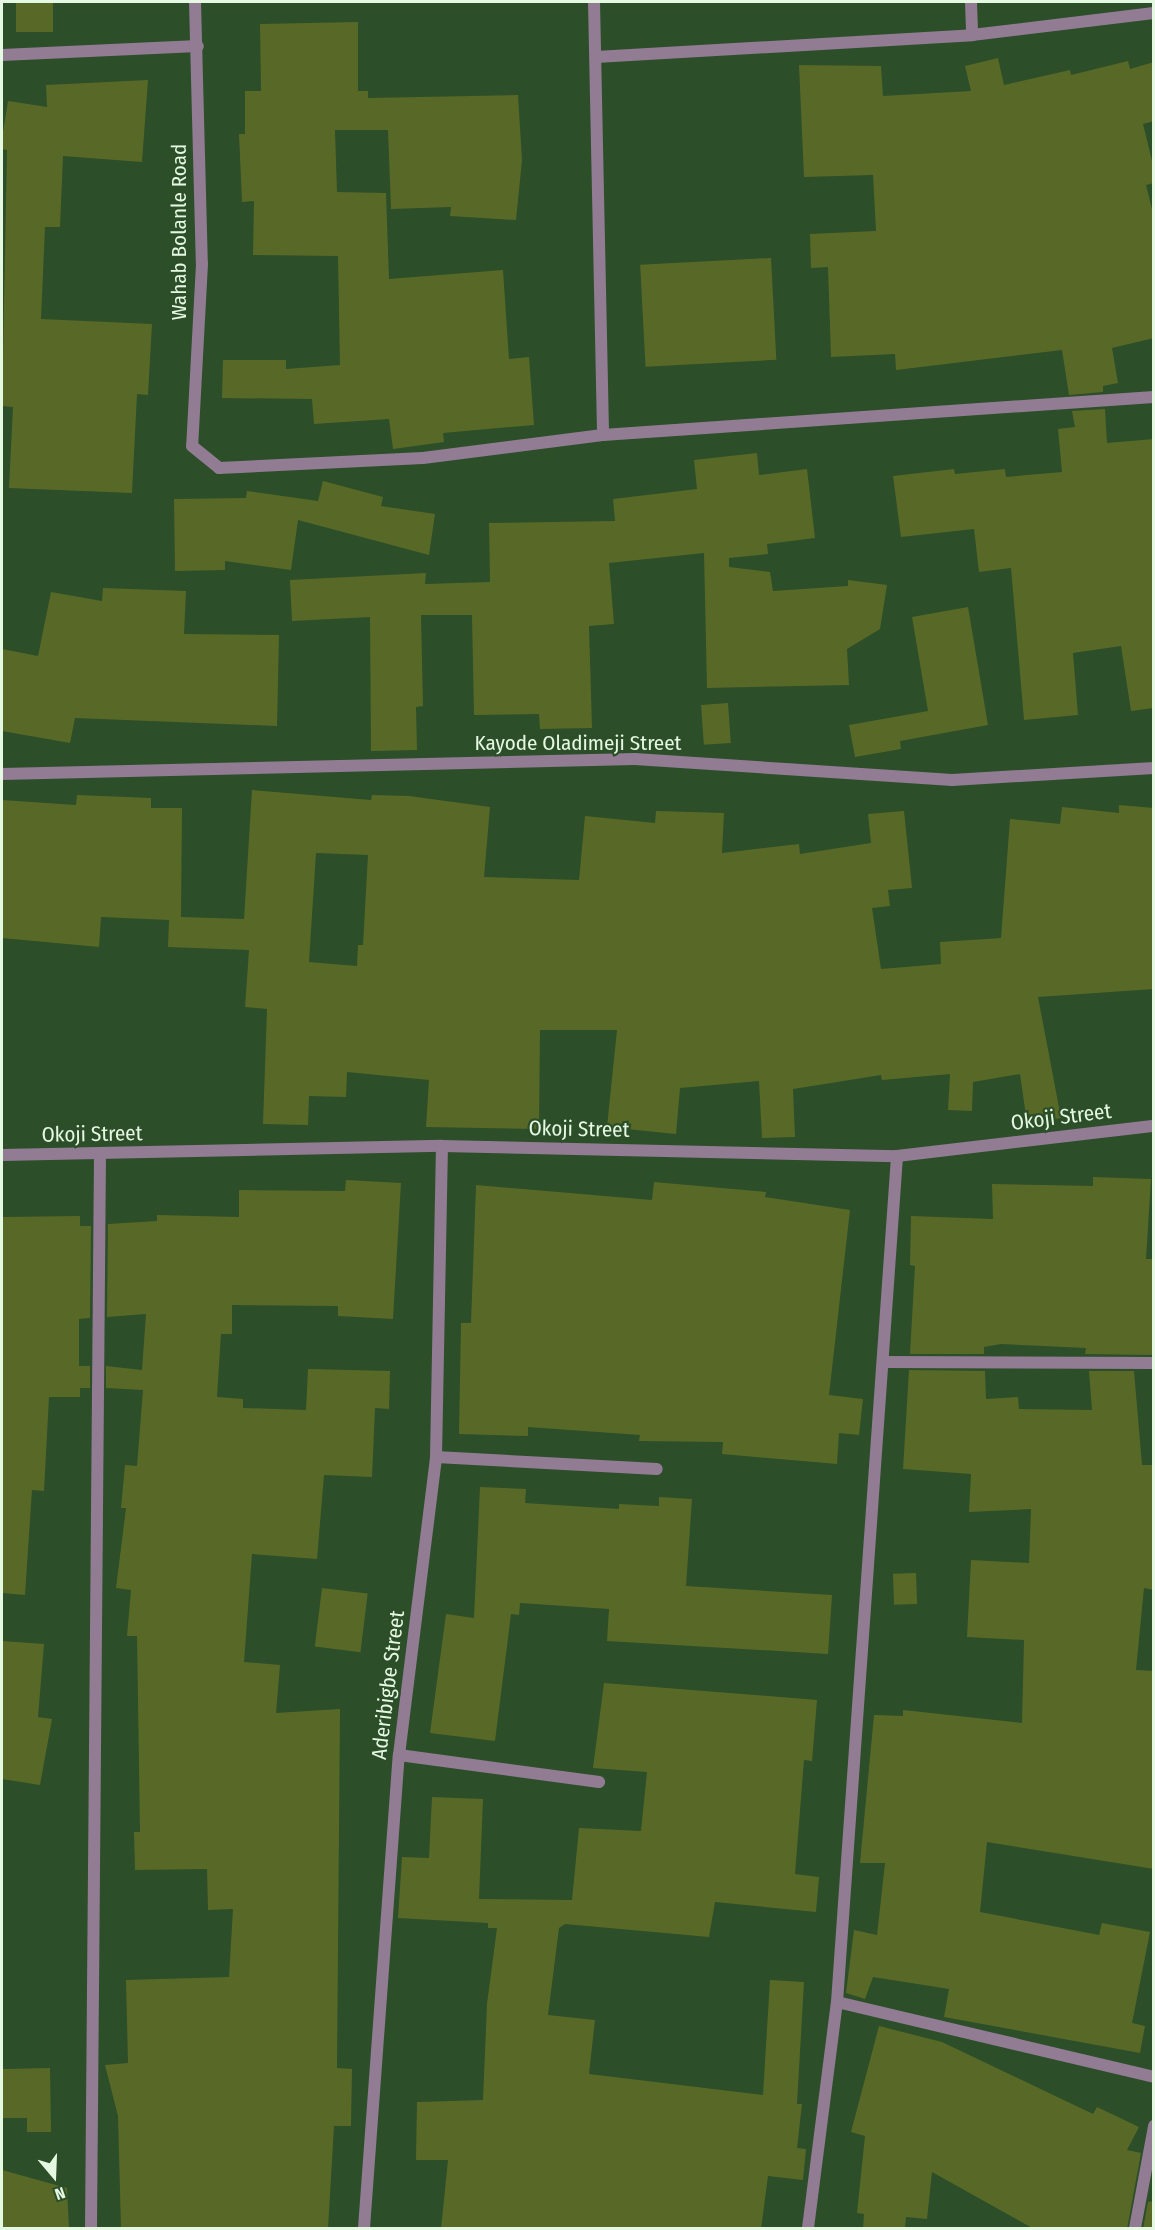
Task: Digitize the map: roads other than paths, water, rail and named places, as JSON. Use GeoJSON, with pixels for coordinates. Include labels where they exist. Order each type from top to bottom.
{"type":"FeatureCollection","features":[{"type":"Feature","properties":{"kind":"street","name":"Wahab Bolanle Road"},"geometry":{"type":"LineString","coordinates":[[195,2],[198,46],[202,264],[192,446],[201,459],[219,468],[423,458],[603,435]]}},
{"type":"Feature","properties":{"kind":"street"},"geometry":{"type":"LineString","coordinates":[[594,2],[597,57],[603,435],[1154,397]]}},
{"type":"Feature","properties":{"kind":"street"},"geometry":{"type":"LineString","coordinates":[[971,2],[972,35]]}},
{"type":"Feature","properties":{"kind":"street"},"geometry":{"type":"LineString","coordinates":[[597,57],[972,35],[1154,13]]}},
{"type":"Feature","properties":{"kind":"street"},"geometry":{"type":"LineString","coordinates":[[2,55],[198,46]]}},
{"type":"Feature","properties":{"kind":"street","name":"Kayode Oladimeji Street"},"geometry":{"type":"LineString","coordinates":[[2,774],[635,759],[952,780],[1154,768]]}},
{"type":"Feature","properties":{"kind":"street","name":"Okoji Street"},"geometry":{"type":"LineString","coordinates":[[2,1155],[442,1146],[897,1156],[1154,1126]]}},
{"type":"Feature","properties":{"kind":"street","name":"Aderibigbe Street"},"geometry":{"type":"LineString","coordinates":[[364,2229],[399,1755],[436,1457],[442,1146]]}},
{"type":"Feature","properties":{"kind":"street"},"geometry":{"type":"LineString","coordinates":[[91,2229],[100,1153]]}},
{"type":"Feature","properties":{"kind":"street"},"geometry":{"type":"LineString","coordinates":[[808,2229],[837,2002],[897,1156]]}},
{"type":"Feature","properties":{"kind":"street"},"geometry":{"type":"LineString","coordinates":[[884,1362],[1154,1363]]}},
{"type":"Feature","properties":{"kind":"street"},"geometry":{"type":"LineString","coordinates":[[436,1457],[657,1469]]}},
{"type":"Feature","properties":{"kind":"street"},"geometry":{"type":"LineString","coordinates":[[399,1755],[599,1782]]}},
{"type":"Feature","properties":{"kind":"street"},"geometry":{"type":"LineString","coordinates":[[837,2002],[1154,2077]]}},
{"type":"Feature","properties":{"kind":"street"},"geometry":{"type":"LineString","coordinates":[[1135,2229],[1154,2126]]}}]}
